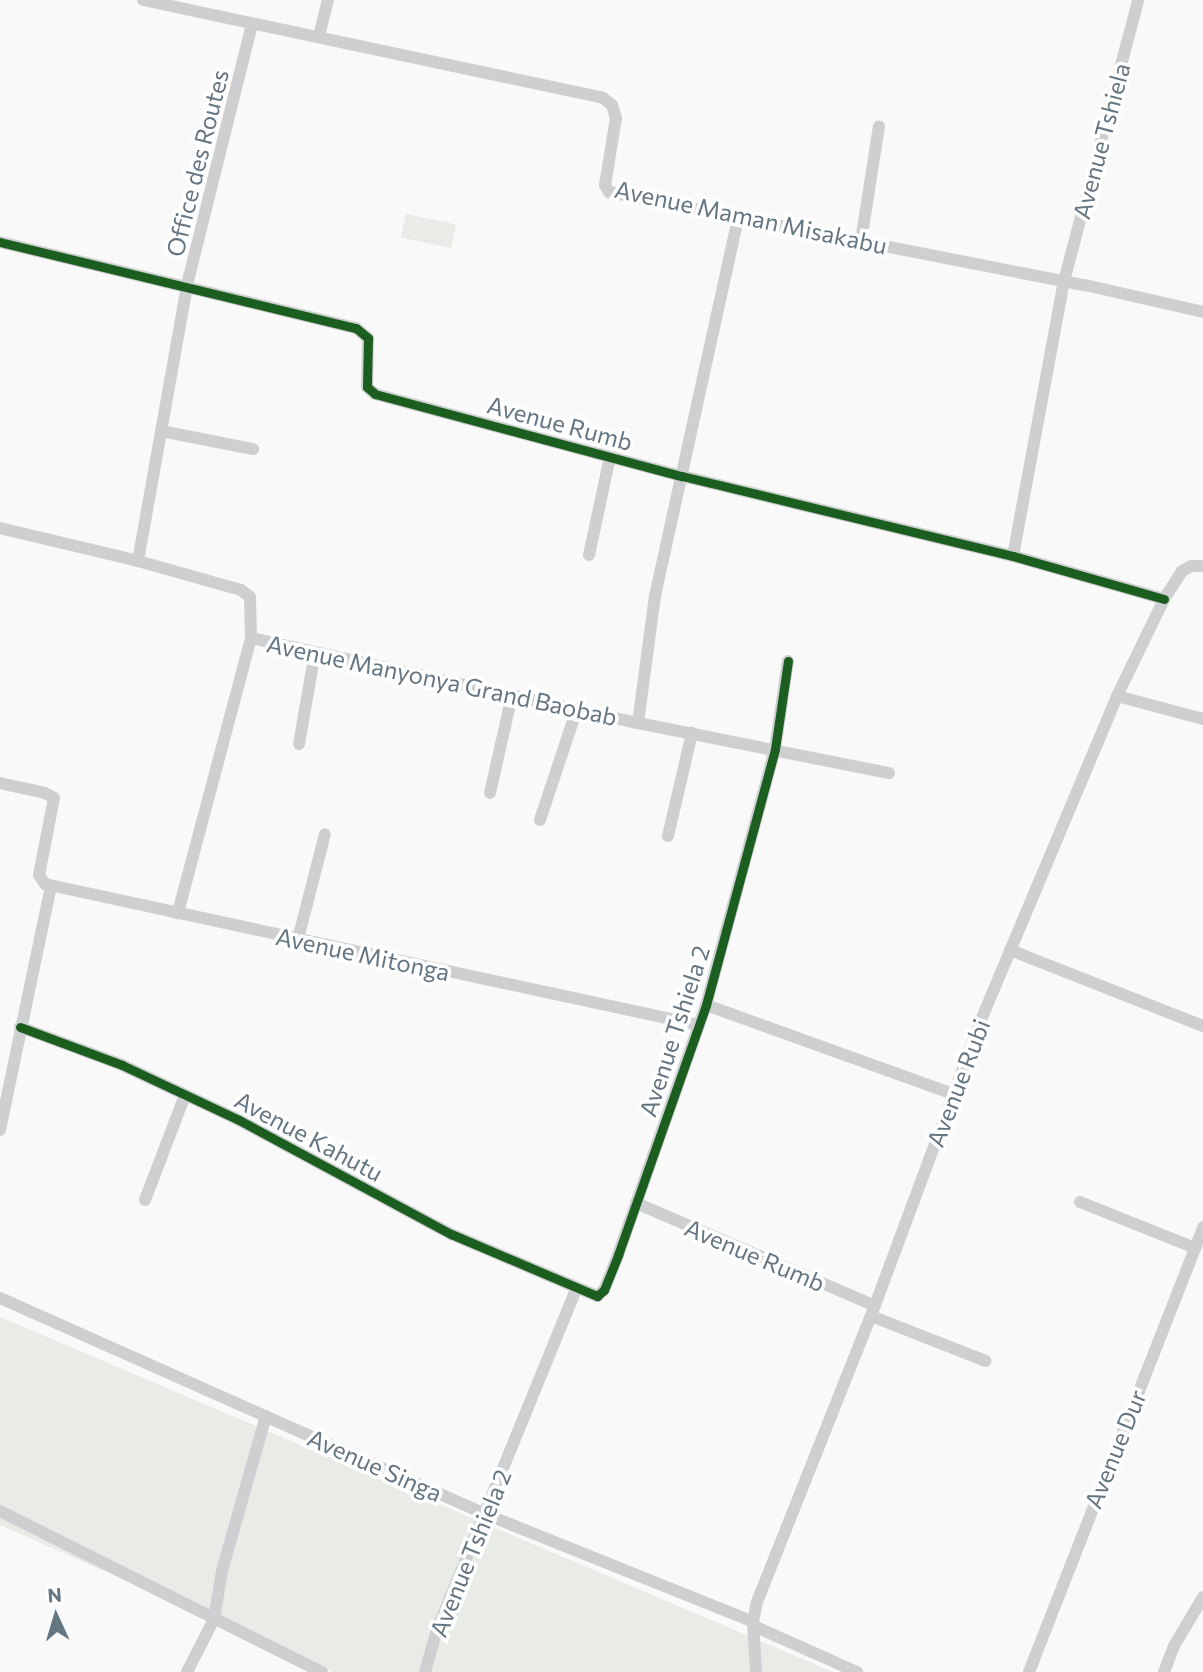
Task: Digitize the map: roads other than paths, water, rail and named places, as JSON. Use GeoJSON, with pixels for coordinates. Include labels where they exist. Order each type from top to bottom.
{"type":"FeatureCollection","features":[{"type":"Feature","properties":{"kind":"street","name":"Avenue Maman Misakabu"},"geometry":{"type":"LineString","coordinates":[[143,0],[603,98],[612,105],[616,118],[605,185],[607,191],[1064,281],[1203,312]]}},
{"type":"Feature","properties":{"kind":"street"},"geometry":{"type":"LineString","coordinates":[[319,36],[328,0]]}},
{"type":"Feature","properties":{"kind":"street","name":"Avenue Tshiela"},"geometry":{"type":"LineString","coordinates":[[1013,556],[1064,281],[1138,0]]}},
{"type":"Feature","properties":{"kind":"street","name":"Office des Routes"},"geometry":{"type":"LineString","coordinates":[[138,561],[187,285],[252,24]]}},
{"type":"Feature","properties":{"kind":"street"},"geometry":{"type":"LineString","coordinates":[[861,241],[879,126]]}},
{"type":"Feature","properties":{"kind":"street"},"geometry":{"type":"LineString","coordinates":[[638,723],[655,596],[738,217]]}},
{"type":"Feature","properties":{"kind":"street","name":"Avenue Rumb"},"geometry":{"type":"LineString","coordinates":[[0,242],[187,285],[362,330],[369,343],[367,387],[375,394],[682,476],[1013,556],[1164,599]]}},
{"type":"Feature","properties":{"kind":"street"},"geometry":{"type":"LineString","coordinates":[[161,431],[253,449]]}},
{"type":"Feature","properties":{"kind":"street"},"geometry":{"type":"LineString","coordinates":[[589,555],[610,457]]}},
{"type":"Feature","properties":{"kind":"street","name":"Avenue Manyonya Grand Baobab"},"geometry":{"type":"LineString","coordinates":[[0,528],[138,561],[248,594],[252,602],[251,638],[638,723],[889,773]]}},
{"type":"Feature","properties":{"kind":"street","name":"Avenue Rubi"},"geometry":{"type":"LineString","coordinates":[[756,1672],[754,1624],[757,1602],[873,1311],[953,1094],[1010,950],[1117,696],[1164,599],[1182,571],[1191,566],[1203,566]]}},
{"type":"Feature","properties":{"kind":"street"},"geometry":{"type":"LineString","coordinates":[[178,913],[251,638]]}},
{"type":"Feature","properties":{"kind":"street"},"geometry":{"type":"LineString","coordinates":[[299,744],[315,652]]}},
{"type":"Feature","properties":{"kind":"street","name":"Avenue Tshiela 2"},"geometry":{"type":"LineString","coordinates":[[425,1672],[437,1630],[576,1290],[594,1297],[602,1292],[636,1203],[706,1005],[775,749],[788,661]]}},
{"type":"Feature","properties":{"kind":"street"},"geometry":{"type":"LineString","coordinates":[[490,793],[512,695]]}},
{"type":"Feature","properties":{"kind":"street"},"geometry":{"type":"LineString","coordinates":[[1117,696],[1203,719]]}},
{"type":"Feature","properties":{"kind":"street"},"geometry":{"type":"LineString","coordinates":[[540,820],[577,709]]}},
{"type":"Feature","properties":{"kind":"street"},"geometry":{"type":"LineString","coordinates":[[668,836],[692,733]]}},
{"type":"Feature","properties":{"kind":"street"},"geometry":{"type":"LineString","coordinates":[[0,783],[45,793],[54,799],[40,869],[40,881],[51,886],[2,1110],[0,1130]]}},
{"type":"Feature","properties":{"kind":"street"},"geometry":{"type":"LineString","coordinates":[[298,939],[325,834]]}},
{"type":"Feature","properties":{"kind":"street","name":"Avenue Mitonga"},"geometry":{"type":"LineString","coordinates":[[51,886],[699,1025]]}},
{"type":"Feature","properties":{"kind":"street"},"geometry":{"type":"LineString","coordinates":[[1010,950],[1203,1026]]}},
{"type":"Feature","properties":{"kind":"street"},"geometry":{"type":"LineString","coordinates":[[706,1005],[953,1094]]}},
{"type":"Feature","properties":{"kind":"street","name":"Avenue Kahutu"},"geometry":{"type":"LineString","coordinates":[[20,1027],[122,1065],[239,1120],[451,1234],[576,1290]]}},
{"type":"Feature","properties":{"kind":"street"},"geometry":{"type":"LineString","coordinates":[[145,1200],[185,1095]]}},
{"type":"Feature","properties":{"kind":"street"},"geometry":{"type":"LineString","coordinates":[[1080,1202],[1195,1248]]}},
{"type":"Feature","properties":{"kind":"street","name":"Avenue Rumb"},"geometry":{"type":"LineString","coordinates":[[636,1203],[873,1311]]}},
{"type":"Feature","properties":{"kind":"street","name":"Avenue Dur"},"geometry":{"type":"LineString","coordinates":[[1029,1672],[1203,1227]]}},
{"type":"Feature","properties":{"kind":"street","name":"Avenue Singa"},"geometry":{"type":"LineString","coordinates":[[0,1298],[485,1514],[754,1624],[857,1672]]}},
{"type":"Feature","properties":{"kind":"street"},"geometry":{"type":"LineString","coordinates":[[873,1311],[986,1361]]}},
{"type":"Feature","properties":{"kind":"street"},"geometry":{"type":"LineString","coordinates":[[187,1672],[214,1619],[222,1571],[266,1416]]}},
{"type":"Feature","properties":{"kind":"street"},"geometry":{"type":"LineString","coordinates":[[0,1511],[322,1672]]}},
{"type":"Feature","properties":{"kind":"street"},"geometry":{"type":"LineString","coordinates":[[1164,1672],[1174,1646],[1203,1597]]}}]}
